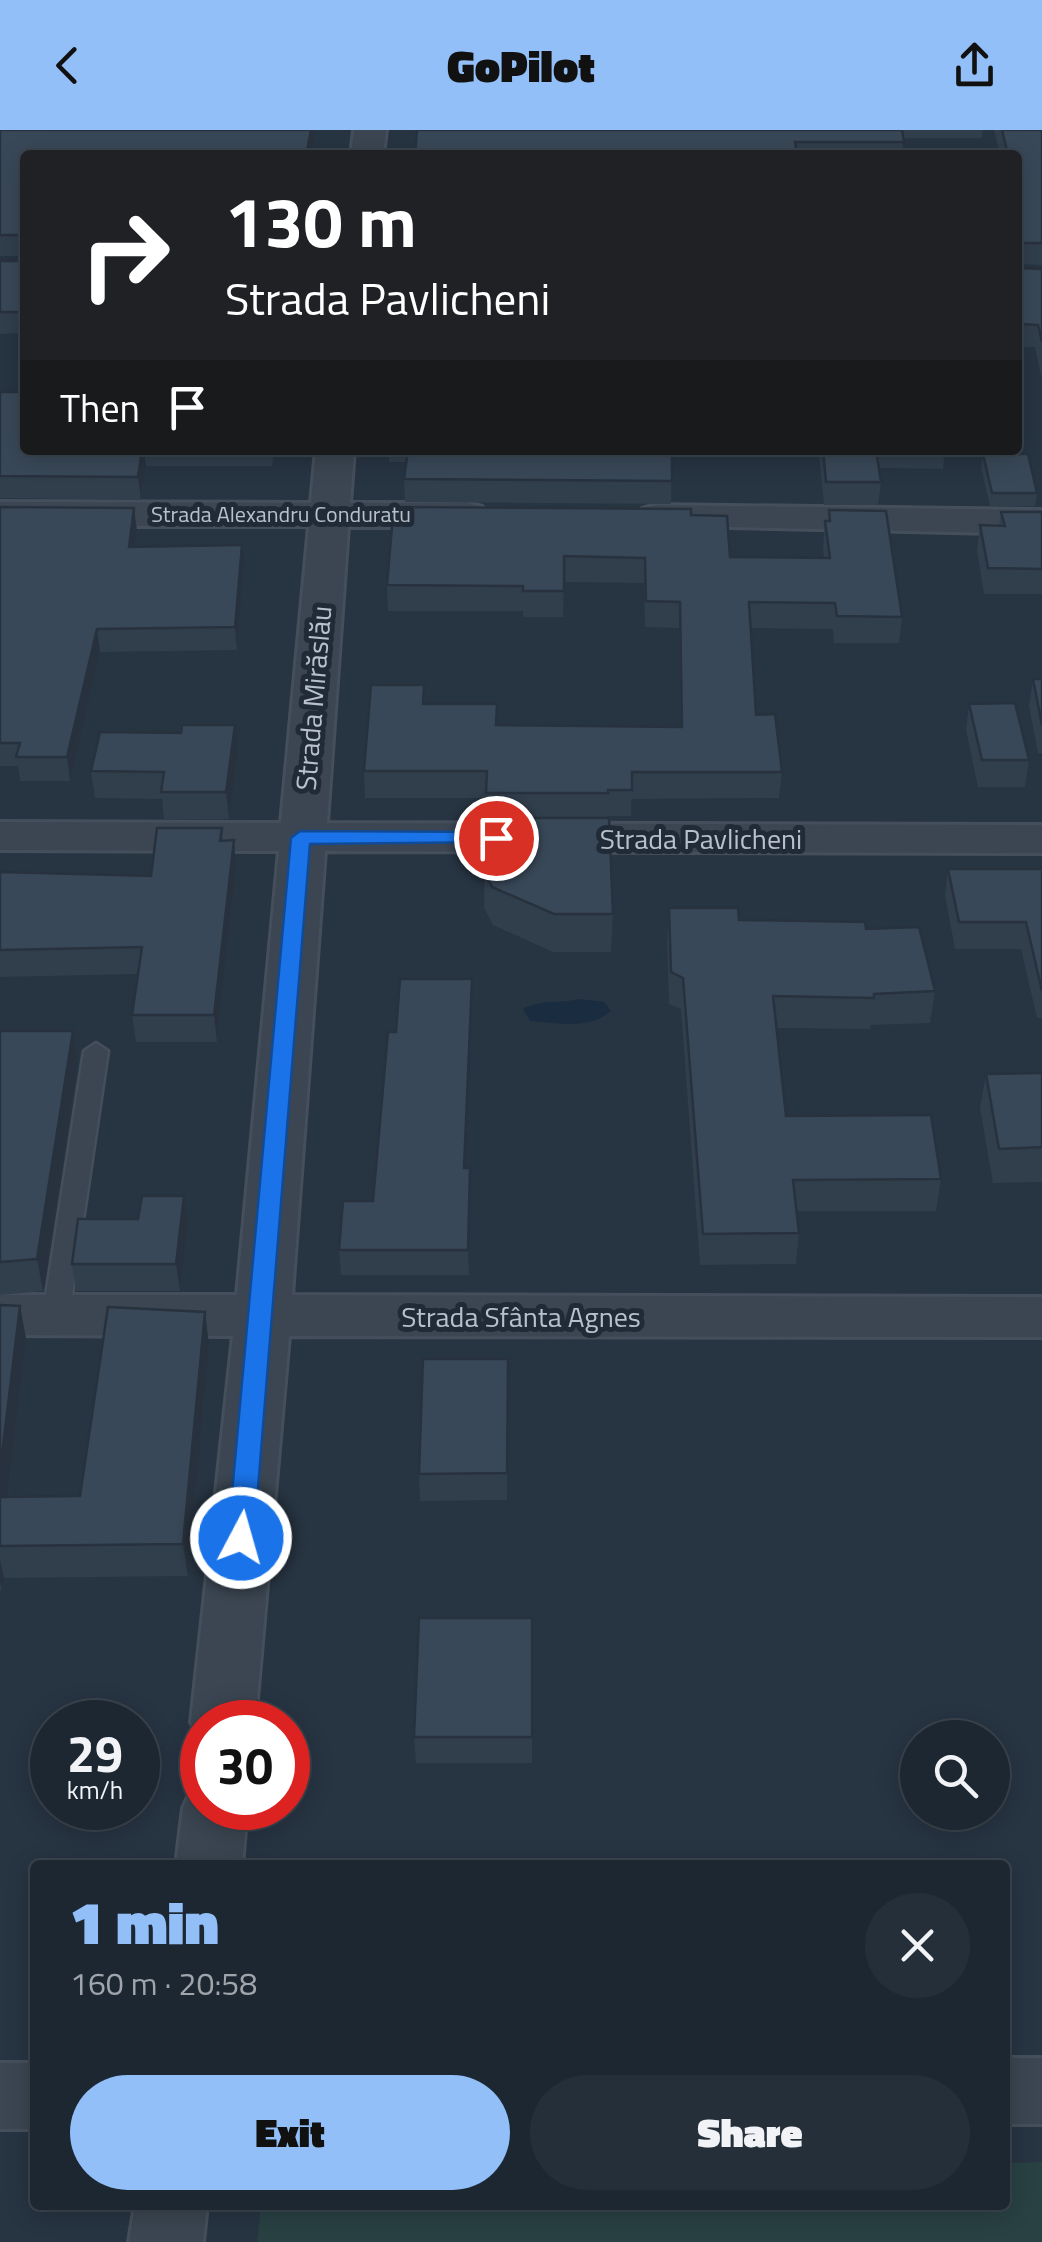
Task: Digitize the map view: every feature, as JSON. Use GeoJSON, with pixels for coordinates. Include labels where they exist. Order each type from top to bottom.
{"type":"FeatureCollection","features":[{"type":"Feature","properties":{"kind":"street","name":"Strada Mirăslău"},"geometry":{"type":"LineString","coordinates":[[225,1700],[263,1316],[300,838],[335,455]]}},
{"type":"Feature","properties":{"kind":"street","name":"Strada Alexandru Conduratu"},"geometry":{"type":"LineString","coordinates":[[0,514],[507,516]]}},
{"type":"Feature","properties":{"kind":"street"},"geometry":{"type":"LineString","coordinates":[[626,517],[1042,522]]}},
{"type":"Feature","properties":{"kind":"street","name":"Strada Pavlicheni"},"geometry":{"type":"LineString","coordinates":[[0,836],[1042,839]]}},
{"type":"Feature","properties":{"kind":"street","name":"Strada Sfânta Agnes"},"geometry":{"type":"LineString","coordinates":[[0,1314],[1042,1317]]}},
{"type":"Feature","properties":{"kind":"street"},"geometry":{"type":"LineString","coordinates":[[209,1860],[212,1830]]}},
{"type":"Feature","properties":{"kind":"street"},"geometry":{"type":"LineString","coordinates":[[1010,2091],[1042,2091]]}},
{"type":"Feature","properties":{"kind":"street"},"geometry":{"type":"LineString","coordinates":[[0,2096],[30,2096]]}},
{"type":"Feature","properties":{"kind":"street"},"geometry":{"type":"LineString","coordinates":[[166,2242],[170,2210]]}},
{"type":"Feature","properties":{"kind":"lane"},"geometry":{"type":"LineString","coordinates":[[56,1315],[96,1051]]}},
{"type":"Feature","properties":{"kind":"green space"},"geometry":{"type":"Polygon","coordinates":[[[1042,2162],[1042,2242],[257,2242],[260,2210],[1010,2210],[1010,2163],[1042,2162]]]}},
{"type":"Feature","properties":{"kind":"water"},"geometry":{"type":"Polygon","coordinates":[[[579,999],[604,1002],[611,1011],[593,1021],[562,1024],[530,1021],[523,1009],[537,1004],[579,999]]]}},
{"type":"Feature","properties":{"kind":"building"},"geometry":{"type":"Polygon","coordinates":[[[0,130],[311,130],[307,150],[20,150],[20,235],[0,235],[0,130]]]}},
{"type":"Feature","properties":{"kind":"building"},"geometry":{"type":"Polygon","coordinates":[[[417,130],[902,130],[904,142],[795,142],[796,150],[415,150],[417,130]]]}},
{"type":"Feature","properties":{"kind":"building"},"geometry":{"type":"Polygon","coordinates":[[[1002,130],[1042,130],[1042,243],[1022,243],[1022,150],[1007,150],[1002,130]]]}},
{"type":"Feature","properties":{"kind":"building"},"geometry":{"type":"Polygon","coordinates":[[[0,261],[20,261],[20,312],[0,312],[0,261]]]}},
{"type":"Feature","properties":{"kind":"building"},"geometry":{"type":"Polygon","coordinates":[[[1022,268],[1042,269],[1042,342],[1038,325],[1022,324],[1022,268]]]}},
{"type":"Feature","properties":{"kind":"building"},"geometry":{"type":"Polygon","coordinates":[[[0,392],[20,392],[20,455],[141,455],[138,477],[0,476],[0,392]]]}},
{"type":"Feature","properties":{"kind":"building"},"geometry":{"type":"Polygon","coordinates":[[[1028,454],[1037,493],[992,493],[983,455],[1028,454]]]}},
{"type":"Feature","properties":{"kind":"building"},"geometry":{"type":"Polygon","coordinates":[[[407,455],[672,455],[672,481],[404,479],[407,455]]]}},
{"type":"Feature","properties":{"kind":"building"},"geometry":{"type":"Polygon","coordinates":[[[823,455],[877,455],[881,482],[826,482],[823,455]]]}},
{"type":"Feature","properties":{"kind":"building"},"geometry":{"type":"Polygon","coordinates":[[[0,507],[134,508],[129,547],[242,545],[235,627],[97,629],[67,757],[16,757],[20,743],[0,743],[0,507]]]}},
{"type":"Feature","properties":{"kind":"building"},"geometry":{"type":"Polygon","coordinates":[[[400,507],[691,509],[691,515],[727,516],[730,557],[830,558],[825,521],[830,521],[829,510],[886,511],[902,617],[837,616],[835,603],[749,602],[756,715],[775,714],[782,772],[632,772],[632,790],[486,793],[487,771],[364,771],[371,685],[424,685],[423,704],[497,704],[496,725],[682,727],[680,602],[646,601],[645,558],[564,556],[564,591],[523,591],[523,586],[387,585],[393,515],[399,515],[400,507]]]}},
{"type":"Feature","properties":{"kind":"building"},"geometry":{"type":"Polygon","coordinates":[[[1001,512],[1042,512],[1042,569],[988,568],[980,525],[1005,526],[1001,512]]]}},
{"type":"Feature","properties":{"kind":"building"},"geometry":{"type":"Polygon","coordinates":[[[1033,679],[1042,679],[1042,725],[1033,679]]]}},
{"type":"Feature","properties":{"kind":"building"},"geometry":{"type":"Polygon","coordinates":[[[1015,703],[1029,760],[982,760],[969,704],[1015,703]]]}},
{"type":"Feature","properties":{"kind":"building"},"geometry":{"type":"Polygon","coordinates":[[[182,725],[235,725],[226,792],[161,792],[164,772],[91,771],[100,732],[181,733],[182,725]]]}},
{"type":"Feature","properties":{"kind":"building"},"geometry":{"type":"Polygon","coordinates":[[[485,818],[609,818],[613,914],[554,914],[492,887],[484,871],[485,818]]]}},
{"type":"Feature","properties":{"kind":"building"},"geometry":{"type":"Polygon","coordinates":[[[157,828],[222,828],[220,841],[234,840],[214,1015],[132,1015],[142,947],[0,950],[0,872],[151,876],[157,828]]]}},
{"type":"Feature","properties":{"kind":"building"},"geometry":{"type":"Polygon","coordinates":[[[948,869],[1042,869],[1042,991],[1026,922],[959,922],[948,869]]]}},
{"type":"Feature","properties":{"kind":"building"},"geometry":{"type":"Polygon","coordinates":[[[669,908],[738,908],[739,920],[865,922],[866,929],[919,927],[935,991],[874,994],[874,998],[773,996],[786,1116],[931,1115],[941,1179],[793,1180],[799,1233],[703,1234],[683,978],[671,972],[669,908]]]}},
{"type":"Feature","properties":{"kind":"building"},"geometry":{"type":"Polygon","coordinates":[[[400,979],[472,979],[464,1168],[470,1168],[468,1250],[339,1250],[343,1201],[373,1201],[388,1032],[396,1032],[400,979]]]}},
{"type":"Feature","properties":{"kind":"building"},"geometry":{"type":"Polygon","coordinates":[[[0,1031],[73,1031],[37,1259],[0,1262],[0,1031]]]}},
{"type":"Feature","properties":{"kind":"building"},"geometry":{"type":"Polygon","coordinates":[[[1042,1073],[1042,1147],[999,1149],[986,1074],[1042,1073]]]}},
{"type":"Feature","properties":{"kind":"building"},"geometry":{"type":"Polygon","coordinates":[[[142,1196],[184,1196],[176,1264],[72,1264],[78,1219],[138,1219],[142,1196]]]}},
{"type":"Feature","properties":{"kind":"building"},"geometry":{"type":"Polygon","coordinates":[[[0,1305],[20,1306],[0,1471],[0,1305]]]}},
{"type":"Feature","properties":{"kind":"building"},"geometry":{"type":"Polygon","coordinates":[[[108,1307],[205,1312],[183,1544],[0,1546],[0,1497],[80,1496],[108,1307]]]}},
{"type":"Feature","properties":{"kind":"building"},"geometry":{"type":"Polygon","coordinates":[[[423,1359],[508,1359],[507,1473],[419,1474],[423,1359]]]}},
{"type":"Feature","properties":{"kind":"building"},"geometry":{"type":"Polygon","coordinates":[[[419,1618],[532,1618],[532,1737],[414,1737],[419,1618]]]}},
{"type":"Feature","properties":{"kind":"route"},"geometry":{"type":"LineString","coordinates":[[241,1538],[263,1316],[300,838],[496,838]]}}]}
